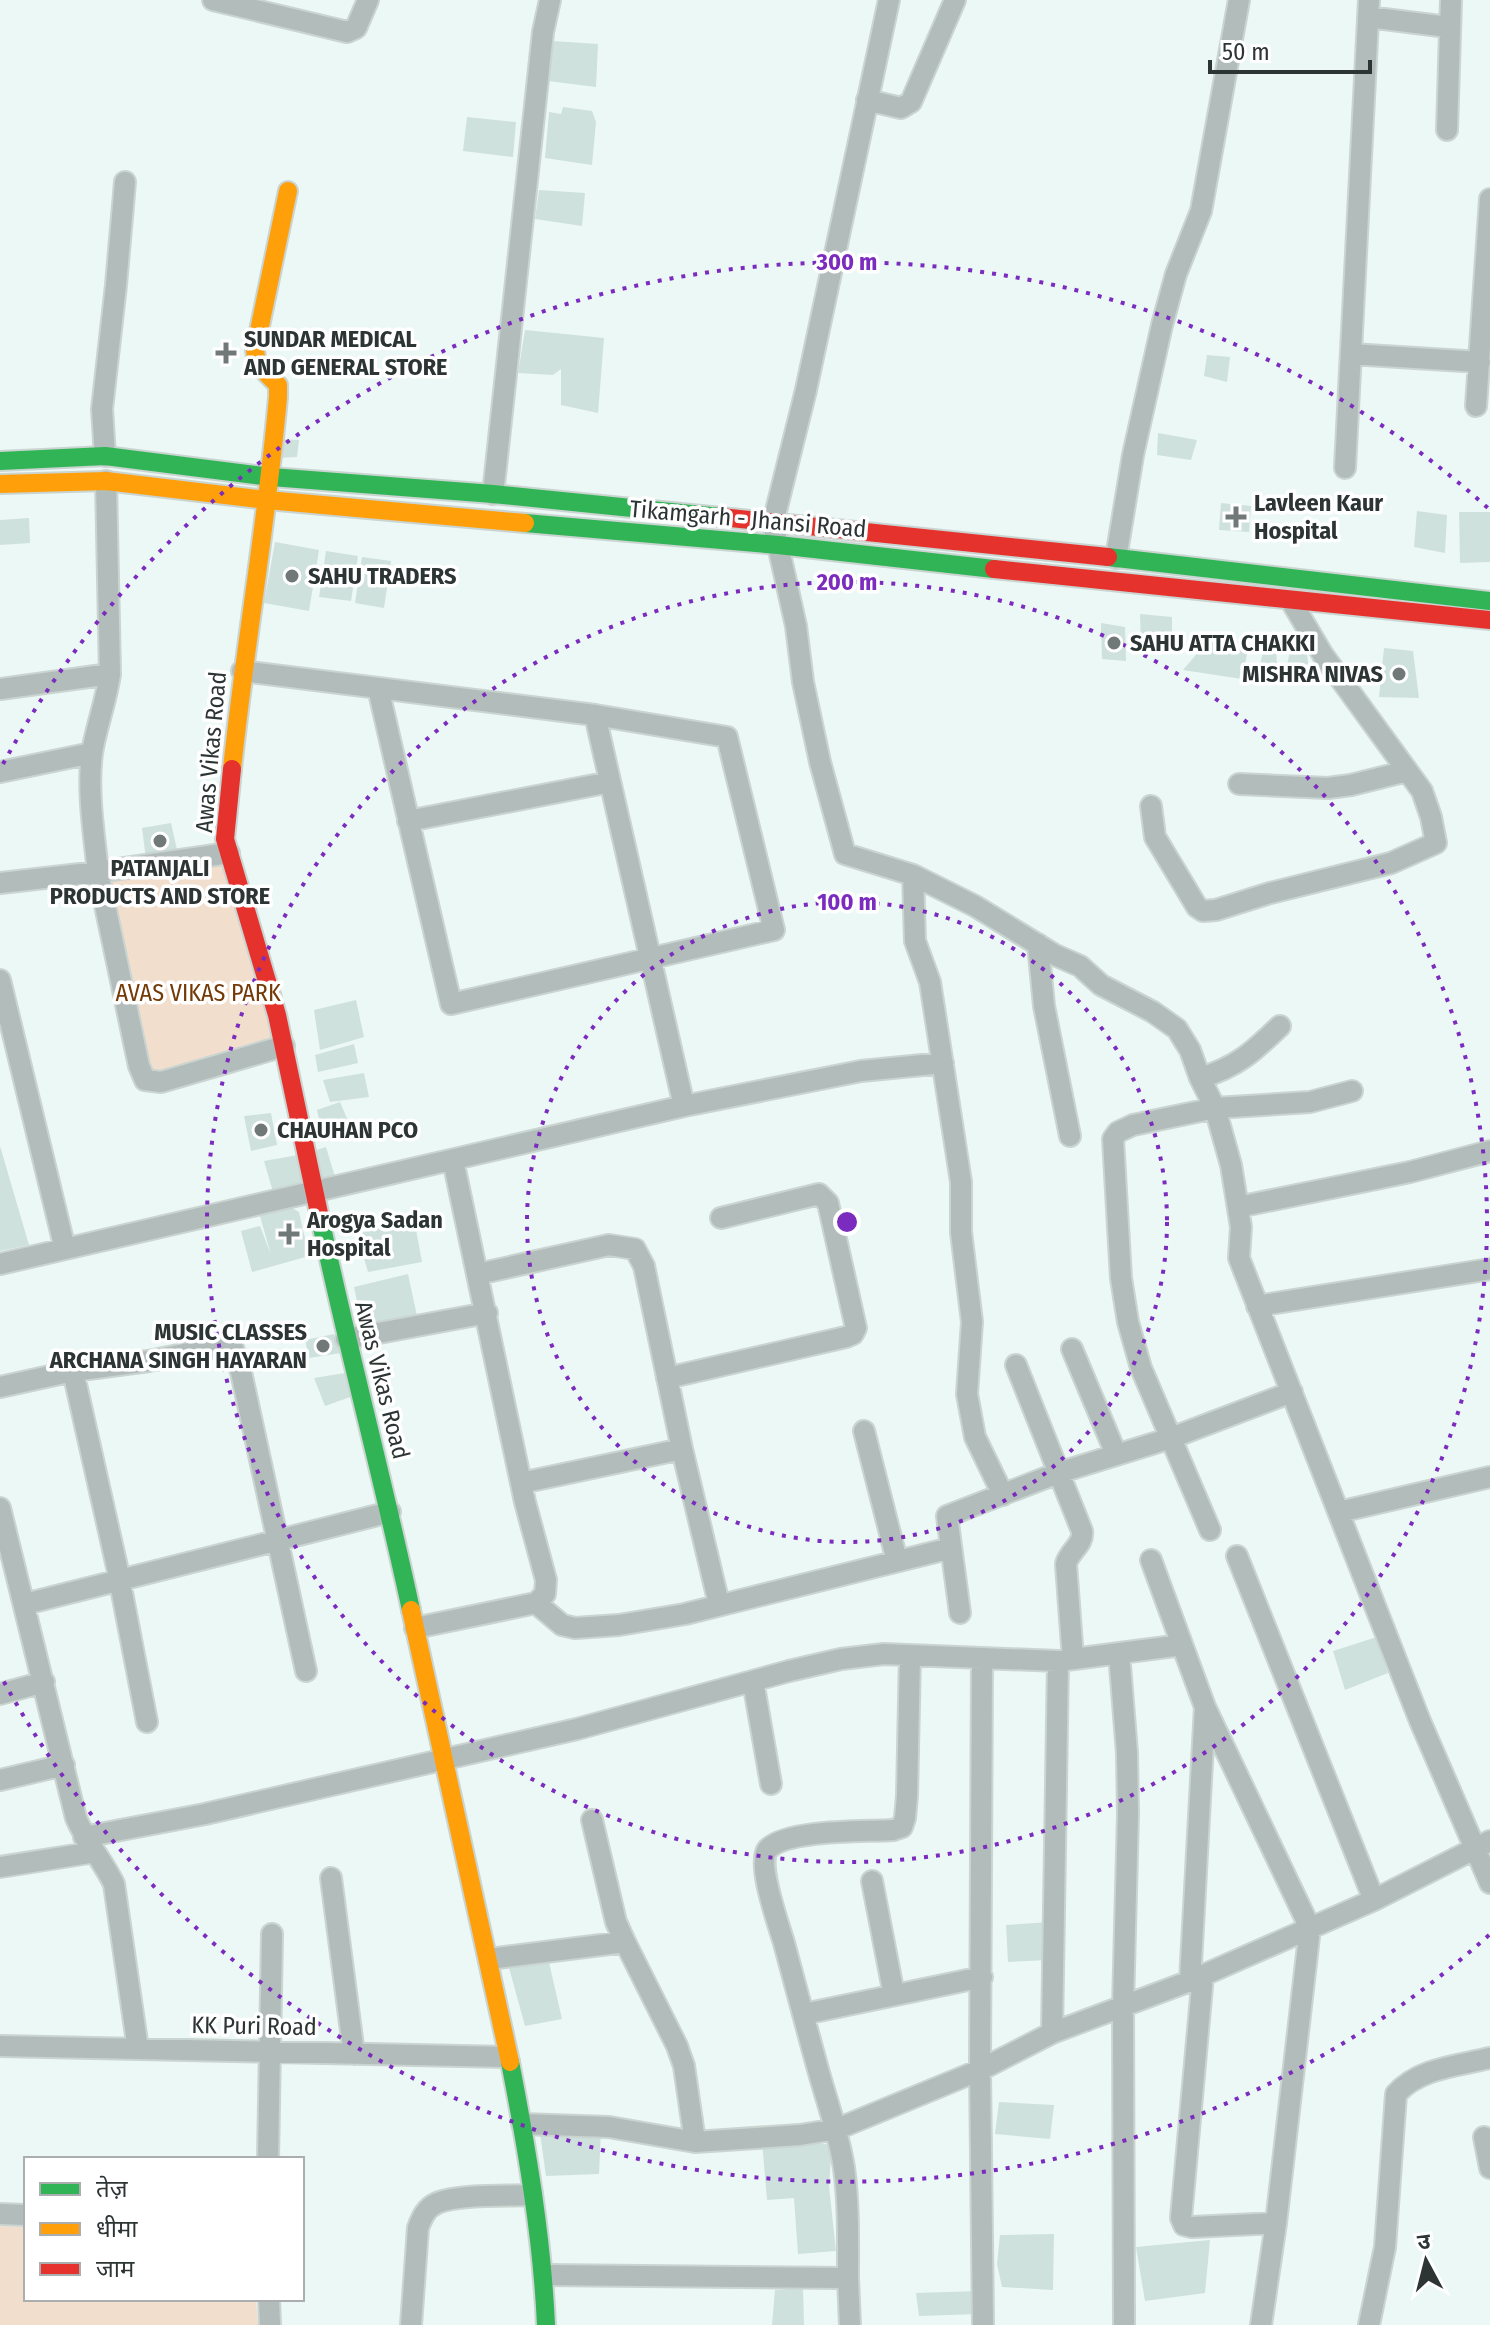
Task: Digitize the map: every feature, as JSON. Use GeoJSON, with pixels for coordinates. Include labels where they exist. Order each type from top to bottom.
{"type":"FeatureCollection","features":[{"type":"Feature","properties":{"kind":"street"},"geometry":{"type":"LineString","coordinates":[[213,0],[347,32],[356,28],[368,0]]}},
{"type":"Feature","properties":{"kind":"street"},"geometry":{"type":"LineString","coordinates":[[493,494],[543,32],[550,0]]}},
{"type":"Feature","properties":{"kind":"street"},"geometry":{"type":"LineString","coordinates":[[889,0],[806,390],[773,523],[796,626],[803,682],[820,762],[845,854],[913,875],[975,906],[1080,966],[1101,985],[1153,1012],[1177,1029],[1190,1050],[1215,1108],[1231,1165],[1241,1227],[1239,1258],[1420,1721],[1482,1846],[1490,1883]]}},
{"type":"Feature","properties":{"kind":"street"},"geometry":{"type":"LineString","coordinates":[[867,100],[901,108],[911,102],[955,0]]}},
{"type":"Feature","properties":{"kind":"street"},"geometry":{"type":"LineString","coordinates":[[1116,558],[1133,455],[1162,325],[1176,274],[1201,211],[1239,0]]}},
{"type":"Feature","properties":{"kind":"street"},"geometry":{"type":"LineString","coordinates":[[1447,130],[1451,0]]}},
{"type":"Feature","properties":{"kind":"street"},"geometry":{"type":"LineString","coordinates":[[1345,468],[1368,8],[1448,27]]}},
{"type":"Feature","properties":{"kind":"street"},"geometry":{"type":"LineString","coordinates":[[105,456],[102,409],[125,182]]}},
{"type":"Feature","properties":{"kind":"street","name":"Awas Vikas Road"},"geometry":{"type":"LineString","coordinates":[[288,191],[255,350],[257,364],[278,385],[271,477],[242,671],[225,839],[277,1015],[346,1339],[390,1512],[489,1959],[522,2124],[544,2275],[546,2325]]}},
{"type":"Feature","properties":{"kind":"street"},"geometry":{"type":"LineString","coordinates":[[1476,406],[1490,199]]}},
{"type":"Feature","properties":{"kind":"street"},"geometry":{"type":"LineString","coordinates":[[1351,354],[1480,362]]}},
{"type":"Feature","properties":{"kind":"street"},"geometry":{"type":"LineString","coordinates":[[0,461],[105,456],[271,477],[493,494],[1116,558],[1490,601]]}},
{"type":"Feature","properties":{"kind":"street"},"geometry":{"type":"LineString","coordinates":[[106,481],[110,674],[92,753],[92,789],[98,872],[139,1066],[145,1080],[161,1082],[284,1046]]}},
{"type":"Feature","properties":{"kind":"street","name":"Tikamgarh - Jhansi Road"},"geometry":{"type":"LineString","coordinates":[[0,484],[106,481],[267,500],[778,545],[1490,620]]}},
{"type":"Feature","properties":{"kind":"street"},"geometry":{"type":"LineString","coordinates":[[1333,605],[1336,584]]}},
{"type":"Feature","properties":{"kind":"street"},"geometry":{"type":"LineString","coordinates":[[1151,806],[1155,837],[1197,907],[1203,911],[1391,863],[1436,843],[1422,791],[1323,655],[1291,601]]}},
{"type":"Feature","properties":{"kind":"street"},"geometry":{"type":"LineString","coordinates":[[242,671],[595,715],[727,737],[774,930],[451,1004],[378,688]]}},
{"type":"Feature","properties":{"kind":"street"},"geometry":{"type":"LineString","coordinates":[[0,689],[110,674]]}},
{"type":"Feature","properties":{"kind":"street"},"geometry":{"type":"LineString","coordinates":[[595,715],[684,1106]]}},
{"type":"Feature","properties":{"kind":"street"},"geometry":{"type":"LineString","coordinates":[[0,772],[92,753]]}},
{"type":"Feature","properties":{"kind":"street"},"geometry":{"type":"LineString","coordinates":[[1239,784],[1328,788],[1407,771]]}},
{"type":"Feature","properties":{"kind":"street"},"geometry":{"type":"LineString","coordinates":[[408,821],[610,782]]}},
{"type":"Feature","properties":{"kind":"street"},"geometry":{"type":"LineString","coordinates":[[0,883],[229,853]]}},
{"type":"Feature","properties":{"kind":"street"},"geometry":{"type":"LineString","coordinates":[[913,875],[915,941],[930,982],[961,1182],[961,1232],[972,1322],[967,1394],[975,1437],[1003,1495]]}},
{"type":"Feature","properties":{"kind":"street"},"geometry":{"type":"LineString","coordinates":[[1038,944],[1044,1006],[1070,1136]]}},
{"type":"Feature","properties":{"kind":"street"},"geometry":{"type":"LineString","coordinates":[[0,980],[4,1013],[65,1249]]}},
{"type":"Feature","properties":{"kind":"street"},"geometry":{"type":"LineString","coordinates":[[1200,1078],[1240,1063],[1280,1026]]}},
{"type":"Feature","properties":{"kind":"street"},"geometry":{"type":"LineString","coordinates":[[0,1264],[684,1106],[861,1071],[943,1063]]}},
{"type":"Feature","properties":{"kind":"street"},"geometry":{"type":"LineString","coordinates":[[1210,1530],[1141,1368],[1128,1322],[1121,1278],[1113,1139],[1118,1132],[1133,1125],[1215,1108],[1280,1106],[1352,1091]]}},
{"type":"Feature","properties":{"kind":"street"},"geometry":{"type":"LineString","coordinates":[[1238,1207],[1410,1172],[1490,1151]]}},
{"type":"Feature","properties":{"kind":"street"},"geometry":{"type":"LineString","coordinates":[[415,1628],[536,1603],[545,1594],[546,1580],[521,1483],[453,1160]]}},
{"type":"Feature","properties":{"kind":"street"},"geometry":{"type":"LineString","coordinates":[[667,1378],[846,1337],[853,1334],[856,1328],[828,1203],[819,1194],[721,1218]]}},
{"type":"Feature","properties":{"kind":"street"},"geometry":{"type":"LineString","coordinates":[[478,1274],[609,1245],[635,1249],[644,1266],[682,1449],[719,1604]]}},
{"type":"Feature","properties":{"kind":"street"},"geometry":{"type":"LineString","coordinates":[[1257,1306],[1490,1269]]}},
{"type":"Feature","properties":{"kind":"street"},"geometry":{"type":"LineString","coordinates":[[346,1339],[487,1313]]}},
{"type":"Feature","properties":{"kind":"street"},"geometry":{"type":"LineString","coordinates":[[0,1387],[73,1371],[149,1361],[224,1346],[233,1348],[241,1372],[306,1671]]}},
{"type":"Feature","properties":{"kind":"street"},"geometry":{"type":"LineString","coordinates":[[1072,1349],[1116,1454]]}},
{"type":"Feature","properties":{"kind":"street"},"geometry":{"type":"LineString","coordinates":[[1016,1365],[1083,1536],[1066,1564],[1066,1660],[1052,2033]]}},
{"type":"Feature","properties":{"kind":"street"},"geometry":{"type":"LineString","coordinates":[[73,1371],[147,1722]]}},
{"type":"Feature","properties":{"kind":"street"},"geometry":{"type":"LineString","coordinates":[[960,1613],[947,1516],[1058,1473],[1171,1438],[1292,1392]]}},
{"type":"Feature","properties":{"kind":"street"},"geometry":{"type":"LineString","coordinates":[[864,1431],[897,1561]]}},
{"type":"Feature","properties":{"kind":"street"},"geometry":{"type":"LineString","coordinates":[[521,1483],[682,1449]]}},
{"type":"Feature","properties":{"kind":"street"},"geometry":{"type":"LineString","coordinates":[[1339,1512],[1490,1477]]}},
{"type":"Feature","properties":{"kind":"street"},"geometry":{"type":"LineString","coordinates":[[0,1508],[76,1818],[114,1884],[138,2049]]}},
{"type":"Feature","properties":{"kind":"street"},"geometry":{"type":"LineString","coordinates":[[25,1604],[390,1512]]}},
{"type":"Feature","properties":{"kind":"street"},"geometry":{"type":"LineString","coordinates":[[536,1603],[562,1625],[575,1628],[619,1625],[685,1614],[951,1548]]}},
{"type":"Feature","properties":{"kind":"street"},"geometry":{"type":"LineString","coordinates":[[1237,1556],[1374,1900]]}},
{"type":"Feature","properties":{"kind":"street"},"geometry":{"type":"LineString","coordinates":[[1151,1560],[1205,1707],[1310,1928],[1261,2325]]}},
{"type":"Feature","properties":{"kind":"street"},"geometry":{"type":"LineString","coordinates":[[0,1867],[205,1814],[577,1729],[841,1659],[884,1654],[1066,1660],[1182,1645]]}},
{"type":"Feature","properties":{"kind":"street"},"geometry":{"type":"LineString","coordinates":[[1119,1653],[1127,1753],[1128,1814],[1123,2006],[1124,2325]]}},
{"type":"Feature","properties":{"kind":"street"},"geometry":{"type":"LineString","coordinates":[[850,2325],[844,2170],[837,2129],[819,2075],[764,1865],[769,1847],[779,1843],[822,1832],[893,1830],[902,1827],[907,1796],[910,1655]]}},
{"type":"Feature","properties":{"kind":"street"},"geometry":{"type":"LineString","coordinates":[[982,1658],[980,2070],[983,2325]]}},
{"type":"Feature","properties":{"kind":"street"},"geometry":{"type":"LineString","coordinates":[[753,1681],[771,1784]]}},
{"type":"Feature","properties":{"kind":"street"},"geometry":{"type":"LineString","coordinates":[[0,1694],[44,1682]]}},
{"type":"Feature","properties":{"kind":"street"},"geometry":{"type":"LineString","coordinates":[[1205,1707],[1197,1978],[1181,2218],[1184,2225],[1192,2227],[1276,2223]]}},
{"type":"Feature","properties":{"kind":"street"},"geometry":{"type":"LineString","coordinates":[[0,1780],[64,1765]]}},
{"type":"Feature","properties":{"kind":"street"},"geometry":{"type":"LineString","coordinates":[[592,1820],[616,1922],[681,2056],[695,2142]]}},
{"type":"Feature","properties":{"kind":"street"},"geometry":{"type":"LineString","coordinates":[[522,2124],[609,2127],[695,2142],[800,2135],[837,2129],[980,2070],[1052,2033],[1197,1978],[1374,1900],[1482,1846]]}},
{"type":"Feature","properties":{"kind":"street"},"geometry":{"type":"LineString","coordinates":[[331,1878],[354,2054]]}},
{"type":"Feature","properties":{"kind":"street"},"geometry":{"type":"LineString","coordinates":[[872,1881],[894,1995]]}},
{"type":"Feature","properties":{"kind":"street"},"geometry":{"type":"LineString","coordinates":[[268,2157],[272,1934]]}},
{"type":"Feature","properties":{"kind":"street"},"geometry":{"type":"LineString","coordinates":[[489,1959],[625,1942]]}},
{"type":"Feature","properties":{"kind":"street"},"geometry":{"type":"LineString","coordinates":[[804,2014],[982,1977]]}},
{"type":"Feature","properties":{"kind":"street","name":"KK Puri Road"},"geometry":{"type":"LineString","coordinates":[[0,2046],[507,2057]]}},
{"type":"Feature","properties":{"kind":"street"},"geometry":{"type":"LineString","coordinates":[[1369,2325],[1385,2247],[1396,2094],[1407,2082],[1422,2074],[1490,2058]]}},
{"type":"Feature","properties":{"kind":"street"},"geometry":{"type":"LineString","coordinates":[[1484,2137],[1490,2168]]}},
{"type":"Feature","properties":{"kind":"street"},"geometry":{"type":"LineString","coordinates":[[411,2325],[418,2228],[424,2213],[434,2204],[449,2200],[532,2195]]}},
{"type":"Feature","properties":{"kind":"street"},"geometry":{"type":"LineString","coordinates":[[0,2214],[24,2215]]}},
{"type":"Feature","properties":{"kind":"street"},"geometry":{"type":"LineString","coordinates":[[544,2275],[848,2278]]}},
{"type":"Feature","properties":{"kind":"street"},"geometry":{"type":"LineString","coordinates":[[269,2301],[270,2325]]}},
{"type":"Feature","properties":{"kind":"green space","name":"AVAS VIKAS PARK"},"geometry":{"type":"Polygon","coordinates":[[[224,858],[278,1039],[152,1081],[105,877],[224,858]]]}},
{"type":"Feature","properties":{"kind":"green space"},"geometry":{"type":"Polygon","coordinates":[[[0,2226],[24,2227],[24,2301],[256,2301],[258,2325],[0,2325],[0,2226]]]}},
{"type":"Feature","properties":{"kind":"building"},"geometry":{"type":"Polygon","coordinates":[[[552,41],[598,44],[596,87],[548,81],[552,41]]]}},
{"type":"Feature","properties":{"kind":"building"},"geometry":{"type":"Polygon","coordinates":[[[563,107],[592,111],[596,122],[592,165],[545,158],[549,112],[561,114],[563,107]]]}},
{"type":"Feature","properties":{"kind":"building"},"geometry":{"type":"Polygon","coordinates":[[[467,117],[516,122],[513,157],[463,151],[467,117]]]}},
{"type":"Feature","properties":{"kind":"building"},"geometry":{"type":"Polygon","coordinates":[[[539,190],[585,193],[582,226],[535,219],[539,190]]]}},
{"type":"Feature","properties":{"kind":"building"},"geometry":{"type":"Polygon","coordinates":[[[525,330],[604,338],[598,413],[561,405],[561,369],[553,375],[518,373],[525,330]]]}},
{"type":"Feature","properties":{"kind":"building"},"geometry":{"type":"Polygon","coordinates":[[[1207,355],[1230,357],[1227,382],[1204,376],[1207,355]]]}},
{"type":"Feature","properties":{"kind":"building"},"geometry":{"type":"Polygon","coordinates":[[[1158,433],[1197,440],[1191,460],[1157,455],[1158,433]]]}},
{"type":"Feature","properties":{"kind":"building"},"geometry":{"type":"Polygon","coordinates":[[[278,439],[299,440],[297,457],[276,458],[278,439]]]}},
{"type":"Feature","properties":{"kind":"building"},"geometry":{"type":"Polygon","coordinates":[[[1221,503],[1251,506],[1249,532],[1219,530],[1221,503]]]}},
{"type":"Feature","properties":{"kind":"building"},"geometry":{"type":"Polygon","coordinates":[[[1417,511],[1447,515],[1445,553],[1414,547],[1417,511]]]}},
{"type":"Feature","properties":{"kind":"building"},"geometry":{"type":"Polygon","coordinates":[[[1459,512],[1490,512],[1490,562],[1460,563],[1459,512]]]}},
{"type":"Feature","properties":{"kind":"building"},"geometry":{"type":"Polygon","coordinates":[[[29,518],[30,543],[0,545],[0,520],[29,518]]]}},
{"type":"Feature","properties":{"kind":"building","name":"SAHU TRADERS"},"geometry":{"type":"Polygon","coordinates":[[[275,542],[319,550],[309,611],[264,603],[275,542]]]}},
{"type":"Feature","properties":{"kind":"building"},"geometry":{"type":"Polygon","coordinates":[[[326,551],[358,556],[351,601],[319,597],[326,551]]]}},
{"type":"Feature","properties":{"kind":"building"},"geometry":{"type":"Polygon","coordinates":[[[362,557],[391,561],[384,608],[355,603],[362,557]]]}},
{"type":"Feature","properties":{"kind":"building"},"geometry":{"type":"Polygon","coordinates":[[[1140,614],[1172,617],[1172,644],[1141,643],[1140,614]]]}},
{"type":"Feature","properties":{"kind":"building","name":"SAHU ATTA CHAKKI"},"geometry":{"type":"Polygon","coordinates":[[[1101,623],[1125,627],[1126,661],[1102,659],[1101,623]]]}},
{"type":"Feature","properties":{"kind":"building"},"geometry":{"type":"Polygon","coordinates":[[[1212,636],[1249,644],[1242,679],[1183,670],[1212,636]]]}},
{"type":"Feature","properties":{"kind":"building"},"geometry":{"type":"Polygon","coordinates":[[[1276,644],[1277,669],[1259,670],[1264,647],[1276,644]]]}},
{"type":"Feature","properties":{"kind":"building"},"geometry":{"type":"Polygon","coordinates":[[[1306,647],[1309,669],[1286,668],[1291,648],[1306,647]]]}},
{"type":"Feature","properties":{"kind":"building","name":"MISHRA NIVAS"},"geometry":{"type":"Polygon","coordinates":[[[1384,648],[1413,651],[1419,698],[1379,697],[1384,648]]]}},
{"type":"Feature","properties":{"kind":"building","name":"PATANJALI PRODUCTS AND STORE"},"geometry":{"type":"Polygon","coordinates":[[[171,823],[178,854],[146,859],[142,828],[171,823]]]}},
{"type":"Feature","properties":{"kind":"building"},"geometry":{"type":"Polygon","coordinates":[[[356,1000],[364,1037],[320,1050],[314,1010],[356,1000]]]}},
{"type":"Feature","properties":{"kind":"building"},"geometry":{"type":"Polygon","coordinates":[[[354,1044],[358,1063],[318,1072],[315,1055],[354,1044]]]}},
{"type":"Feature","properties":{"kind":"building"},"geometry":{"type":"Polygon","coordinates":[[[364,1073],[369,1097],[330,1102],[323,1080],[364,1073]]]}},
{"type":"Feature","properties":{"kind":"building"},"geometry":{"type":"Polygon","coordinates":[[[340,1102],[348,1121],[321,1129],[317,1110],[340,1102]]]}},
{"type":"Feature","properties":{"kind":"building","name":"CHAUHAN PCO"},"geometry":{"type":"Polygon","coordinates":[[[271,1113],[277,1145],[251,1151],[244,1116],[271,1113]]]}},
{"type":"Feature","properties":{"kind":"building"},"geometry":{"type":"Polygon","coordinates":[[[0,1146],[29,1245],[0,1251],[0,1146]]]}},
{"type":"Feature","properties":{"kind":"building"},"geometry":{"type":"Polygon","coordinates":[[[326,1147],[336,1180],[319,1183],[310,1152],[326,1147]]]}},
{"type":"Feature","properties":{"kind":"building"},"geometry":{"type":"Polygon","coordinates":[[[298,1155],[307,1185],[273,1192],[264,1161],[298,1155]]]}},
{"type":"Feature","properties":{"kind":"building","name":"Arogya Sadan Hospital"},"geometry":{"type":"Polygon","coordinates":[[[289,1206],[299,1212],[309,1256],[252,1272],[241,1231],[260,1226],[271,1255],[260,1216],[289,1206]]]}},
{"type":"Feature","properties":{"kind":"building"},"geometry":{"type":"Polygon","coordinates":[[[414,1219],[422,1262],[368,1272],[357,1234],[414,1219]]]}},
{"type":"Feature","properties":{"kind":"building"},"geometry":{"type":"Polygon","coordinates":[[[408,1274],[417,1316],[362,1326],[354,1287],[408,1274]]]}},
{"type":"Feature","properties":{"kind":"building","name":"MUSIC CLASSES ARCHANA SINGH HAYARAN"},"geometry":{"type":"Polygon","coordinates":[[[334,1334],[341,1353],[309,1358],[305,1340],[334,1334]]]}},
{"type":"Feature","properties":{"kind":"building"},"geometry":{"type":"Polygon","coordinates":[[[345,1373],[353,1396],[325,1406],[314,1378],[345,1373]]]}},
{"type":"Feature","properties":{"kind":"building"},"geometry":{"type":"Polygon","coordinates":[[[1377,1637],[1388,1673],[1345,1690],[1333,1651],[1377,1637]]]}},
{"type":"Feature","properties":{"kind":"building"},"geometry":{"type":"Polygon","coordinates":[[[1049,1922],[1049,1960],[1008,1962],[1006,1925],[1049,1922]]]}},
{"type":"Feature","properties":{"kind":"building"},"geometry":{"type":"Polygon","coordinates":[[[548,1958],[562,2019],[525,2026],[508,1964],[548,1958]]]}},
{"type":"Feature","properties":{"kind":"building"},"geometry":{"type":"Polygon","coordinates":[[[999,2102],[1054,2105],[1050,2139],[995,2134],[999,2102]]]}},
{"type":"Feature","properties":{"kind":"building"},"geometry":{"type":"Polygon","coordinates":[[[601,2130],[599,2174],[546,2176],[540,2133],[601,2130]]]}},
{"type":"Feature","properties":{"kind":"building"},"geometry":{"type":"Polygon","coordinates":[[[794,2140],[832,2145],[829,2186],[836,2251],[798,2254],[794,2198],[767,2200],[762,2141],[794,2140]]]}},
{"type":"Feature","properties":{"kind":"building"},"geometry":{"type":"Polygon","coordinates":[[[1054,2234],[1053,2290],[1002,2287],[997,2264],[1000,2235],[1054,2234]]]}},
{"type":"Feature","properties":{"kind":"building"},"geometry":{"type":"Polygon","coordinates":[[[1210,2240],[1205,2293],[1145,2301],[1136,2247],[1210,2240]]]}},
{"type":"Feature","properties":{"kind":"building"},"geometry":{"type":"Polygon","coordinates":[[[803,2288],[804,2325],[772,2325],[775,2290],[803,2288]]]}},
{"type":"Feature","properties":{"kind":"building"},"geometry":{"type":"Polygon","coordinates":[[[979,2291],[979,2314],[919,2316],[916,2293],[979,2291]]]}},
{"type":"Feature","properties":{"kind":"traffic: fast"},"geometry":{"type":"LineString","coordinates":[[0,461],[105,456],[271,477],[493,494],[721,517]]}},
{"type":"Feature","properties":{"kind":"traffic: fast"},"geometry":{"type":"LineString","coordinates":[[525,523],[778,545],[994,569]]}},
{"type":"Feature","properties":{"kind":"traffic: fast"},"geometry":{"type":"LineString","coordinates":[[1108,557],[1490,601]]}},
{"type":"Feature","properties":{"kind":"traffic: fast"},"geometry":{"type":"LineString","coordinates":[[320,1218],[411,1610]]}},
{"type":"Feature","properties":{"kind":"traffic: fast"},"geometry":{"type":"LineString","coordinates":[[510,2062],[533,2193],[546,2325]]}},
{"type":"Feature","properties":{"kind":"traffic: slow"},"geometry":{"type":"LineString","coordinates":[[232,769],[278,397],[278,385],[257,364],[255,350],[288,191]]}},
{"type":"Feature","properties":{"kind":"traffic: slow"},"geometry":{"type":"LineString","coordinates":[[0,484],[106,481],[267,500],[525,523]]}},
{"type":"Feature","properties":{"kind":"traffic: slow"},"geometry":{"type":"LineString","coordinates":[[411,1610],[510,2062]]}},
{"type":"Feature","properties":{"kind":"traffic: jam"},"geometry":{"type":"LineString","coordinates":[[721,517],[1108,557]]}},
{"type":"Feature","properties":{"kind":"traffic: jam"},"geometry":{"type":"LineString","coordinates":[[994,569],[1490,620]]}},
{"type":"Feature","properties":{"kind":"traffic: jam"},"geometry":{"type":"LineString","coordinates":[[232,769],[225,839],[277,1015],[320,1218]]}},
{"type":"Feature","properties":{"kind":"place","name":"SUNDAR MEDICAL AND GENERAL STORE"},"geometry":{"type":"Point","coordinates":[226,353]}},
{"type":"Feature","properties":{"kind":"place","name":"Lavleen Kaur Hospital"},"geometry":{"type":"Point","coordinates":[1236,517]}},
{"type":"Feature","properties":{"kind":"place","name":"SAHU TRADERS"},"geometry":{"type":"Point","coordinates":[292,576]}},
{"type":"Feature","properties":{"kind":"place","name":"SAHU ATTA CHAKKI"},"geometry":{"type":"Point","coordinates":[1114,643]}},
{"type":"Feature","properties":{"kind":"place","name":"MISHRA NIVAS"},"geometry":{"type":"Point","coordinates":[1399,674]}},
{"type":"Feature","properties":{"kind":"place","name":"PATANJALI PRODUCTS AND STORE"},"geometry":{"type":"Point","coordinates":[160,841]}},
{"type":"Feature","properties":{"kind":"place","name":"CHAUHAN PCO"},"geometry":{"type":"Point","coordinates":[261,1130]}},
{"type":"Feature","properties":{"kind":"place","name":"Arogya Sadan Hospital"},"geometry":{"type":"Point","coordinates":[289,1234]}},
{"type":"Feature","properties":{"kind":"place","name":"MUSIC CLASSES ARCHANA SINGH HAYARAN"},"geometry":{"type":"Point","coordinates":[323,1346]}}]}
